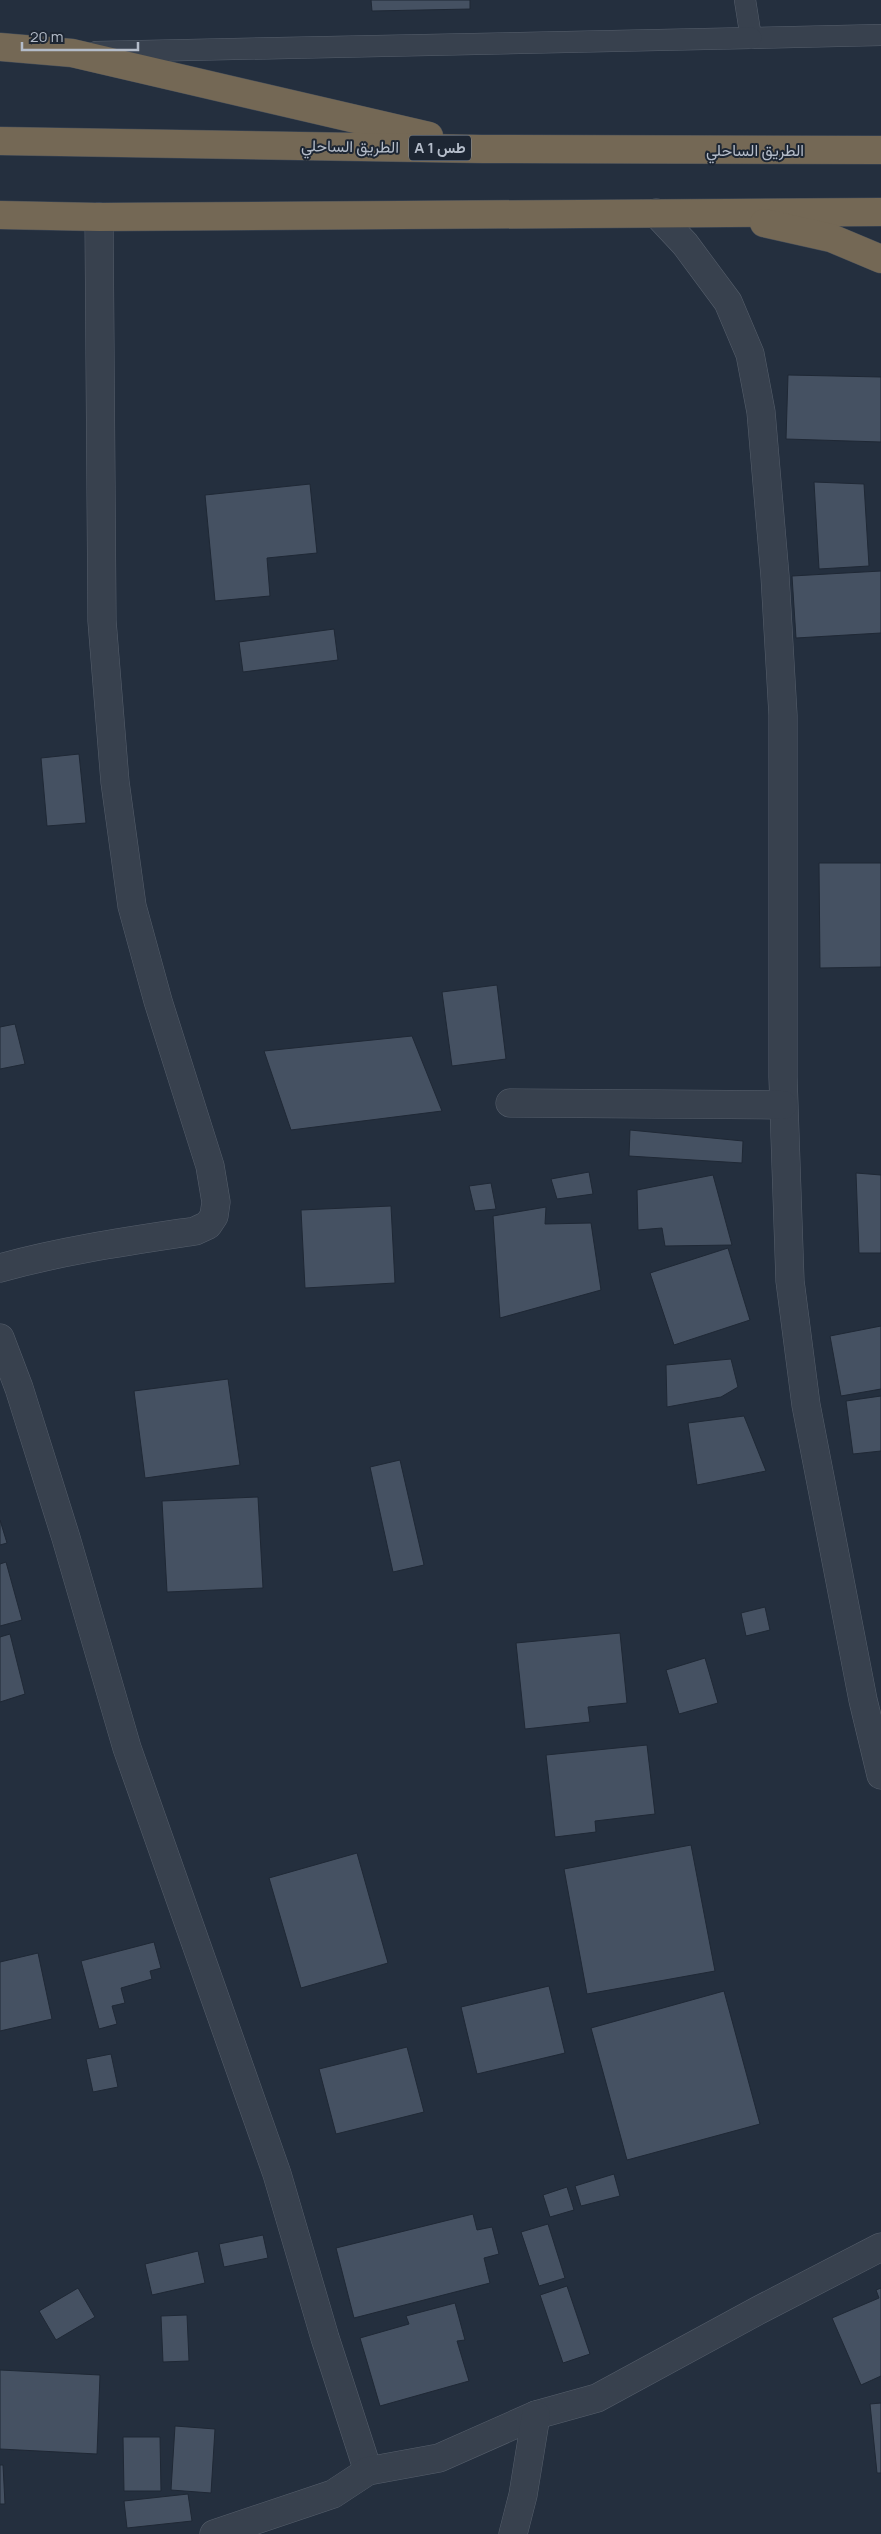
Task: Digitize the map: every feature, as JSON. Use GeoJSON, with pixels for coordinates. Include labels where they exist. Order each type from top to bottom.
{"type":"FeatureCollection","features":[{"type":"Feature","properties":{"kind":"highway"},"geometry":{"type":"LineString","coordinates":[[0,48],[72,52],[482,149]]}},
{"type":"Feature","properties":{"kind":"highway","name":"الطريق الساحلي"},"geometry":{"type":"LineString","coordinates":[[0,141],[482,149],[881,150]]}},
{"type":"Feature","properties":{"kind":"highway"},"geometry":{"type":"LineString","coordinates":[[714,212],[831,238],[881,259]]}},
{"type":"Feature","properties":{"kind":"highway"},"geometry":{"type":"LineString","coordinates":[[0,215],[99,217],[881,212]]}},
{"type":"Feature","properties":{"kind":"street"},"geometry":{"type":"LineString","coordinates":[[656,212],[685,244],[728,302],[750,354],[761,412],[775,576],[783,715],[783,1105],[790,1281],[806,1405],[863,1700],[881,1775]]}},
{"type":"Feature","properties":{"kind":"street"},"geometry":{"type":"LineString","coordinates":[[0,1268],[47,1255],[102,1244],[195,1231],[208,1225],[214,1216],[216,1202],[210,1166],[158,1001],[132,906],[115,782],[102,621],[99,217]]}},
{"type":"Feature","properties":{"kind":"street"},"geometry":{"type":"LineString","coordinates":[[510,1103],[783,1105]]}},
{"type":"Feature","properties":{"kind":"street"},"geometry":{"type":"LineString","coordinates":[[0,1338],[19,1388],[63,1528],[127,1748],[277,2174],[325,2338],[368,2471]]}},
{"type":"Feature","properties":{"kind":"street"},"geometry":{"type":"LineString","coordinates":[[214,2534],[277,2525],[334,2494],[368,2471],[439,2458],[536,2415],[597,2398],[759,2310],[881,2247]]}},
{"type":"Feature","properties":{"kind":"street"},"geometry":{"type":"LineString","coordinates":[[513,2534],[523,2495],[536,2415]]}},
{"type":"Feature","properties":{"kind":"lane"},"geometry":{"type":"LineString","coordinates":[[745,0],[751,38]]}},
{"type":"Feature","properties":{"kind":"lane"},"geometry":{"type":"LineString","coordinates":[[72,52],[881,35]]}},
{"type":"Feature","properties":{"kind":"building"},"geometry":{"type":"Polygon","coordinates":[[[371,0],[470,0],[470,9],[372,11],[371,0]]]}},
{"type":"Feature","properties":{"kind":"building"},"geometry":{"type":"Polygon","coordinates":[[[788,375],[881,377],[881,442],[786,439],[788,375]]]}},
{"type":"Feature","properties":{"kind":"building"},"geometry":{"type":"Polygon","coordinates":[[[814,482],[864,484],[869,566],[819,569],[814,482]]]}},
{"type":"Feature","properties":{"kind":"building"},"geometry":{"type":"Polygon","coordinates":[[[310,484],[317,553],[267,558],[270,596],[215,601],[205,495],[310,484]]]}},
{"type":"Feature","properties":{"kind":"building"},"geometry":{"type":"Polygon","coordinates":[[[881,571],[881,633],[796,638],[792,576],[881,571]]]}},
{"type":"Feature","properties":{"kind":"building"},"geometry":{"type":"Polygon","coordinates":[[[334,629],[338,660],[243,672],[239,642],[334,629]]]}},
{"type":"Feature","properties":{"kind":"building"},"geometry":{"type":"Polygon","coordinates":[[[79,754],[86,823],[47,826],[41,758],[79,754]]]}},
{"type":"Feature","properties":{"kind":"building"},"geometry":{"type":"Polygon","coordinates":[[[819,863],[881,863],[881,967],[820,968],[819,863]]]}},
{"type":"Feature","properties":{"kind":"building"},"geometry":{"type":"Polygon","coordinates":[[[497,985],[506,1059],[452,1066],[442,992],[497,985]]]}},
{"type":"Feature","properties":{"kind":"building"},"geometry":{"type":"Polygon","coordinates":[[[15,1024],[25,1064],[0,1069],[0,1027],[15,1024]]]}},
{"type":"Feature","properties":{"kind":"building"},"geometry":{"type":"Polygon","coordinates":[[[412,1036],[442,1111],[291,1130],[264,1051],[412,1036]]]}},
{"type":"Feature","properties":{"kind":"building"},"geometry":{"type":"Polygon","coordinates":[[[630,1130],[743,1141],[742,1163],[629,1156],[630,1130]]]}},
{"type":"Feature","properties":{"kind":"building"},"geometry":{"type":"Polygon","coordinates":[[[589,1172],[593,1194],[557,1199],[551,1179],[589,1172]]]}},
{"type":"Feature","properties":{"kind":"building"},"geometry":{"type":"Polygon","coordinates":[[[856,1173],[881,1175],[881,1253],[859,1253],[856,1173]]]}},
{"type":"Feature","properties":{"kind":"building"},"geometry":{"type":"Polygon","coordinates":[[[713,1175],[732,1245],[665,1246],[662,1228],[638,1230],[637,1190],[713,1175]]]}},
{"type":"Feature","properties":{"kind":"building"},"geometry":{"type":"Polygon","coordinates":[[[491,1183],[496,1209],[475,1211],[469,1186],[491,1183]]]}},
{"type":"Feature","properties":{"kind":"building"},"geometry":{"type":"Polygon","coordinates":[[[391,1206],[395,1283],[305,1288],[301,1210],[391,1206]]]}},
{"type":"Feature","properties":{"kind":"building"},"geometry":{"type":"Polygon","coordinates":[[[546,1207],[545,1224],[591,1223],[601,1290],[500,1318],[493,1216],[546,1207]]]}},
{"type":"Feature","properties":{"kind":"building"},"geometry":{"type":"Polygon","coordinates":[[[728,1248],[750,1320],[674,1345],[650,1273],[728,1248]]]}},
{"type":"Feature","properties":{"kind":"building"},"geometry":{"type":"Polygon","coordinates":[[[881,1326],[881,1389],[841,1396],[830,1336],[881,1326]]]}},
{"type":"Feature","properties":{"kind":"building"},"geometry":{"type":"Polygon","coordinates":[[[731,1359],[738,1387],[721,1397],[667,1407],[666,1365],[731,1359]]]}},
{"type":"Feature","properties":{"kind":"building"},"geometry":{"type":"Polygon","coordinates":[[[228,1379],[240,1465],[145,1478],[134,1391],[228,1379]]]}},
{"type":"Feature","properties":{"kind":"building"},"geometry":{"type":"Polygon","coordinates":[[[881,1396],[881,1451],[853,1454],[846,1401],[881,1396]]]}},
{"type":"Feature","properties":{"kind":"building"},"geometry":{"type":"Polygon","coordinates":[[[744,1416],[766,1471],[697,1485],[688,1423],[744,1416]]]}},
{"type":"Feature","properties":{"kind":"building"},"geometry":{"type":"Polygon","coordinates":[[[400,1460],[424,1565],[393,1572],[370,1467],[400,1460]]]}},
{"type":"Feature","properties":{"kind":"building"},"geometry":{"type":"Polygon","coordinates":[[[258,1497],[263,1588],[167,1592],[162,1501],[258,1497]]]}},
{"type":"Feature","properties":{"kind":"building"},"geometry":{"type":"Polygon","coordinates":[[[0,1520],[7,1543],[0,1545],[0,1520]]]}},
{"type":"Feature","properties":{"kind":"building"},"geometry":{"type":"Polygon","coordinates":[[[6,1562],[22,1620],[0,1626],[0,1564],[6,1562]]]}},
{"type":"Feature","properties":{"kind":"building"},"geometry":{"type":"Polygon","coordinates":[[[765,1607],[770,1630],[746,1636],[741,1613],[765,1607]]]}},
{"type":"Feature","properties":{"kind":"building"},"geometry":{"type":"Polygon","coordinates":[[[620,1633],[627,1703],[588,1707],[590,1722],[525,1729],[516,1643],[620,1633]]]}},
{"type":"Feature","properties":{"kind":"building"},"geometry":{"type":"Polygon","coordinates":[[[10,1634],[25,1694],[0,1702],[0,1637],[10,1634]]]}},
{"type":"Feature","properties":{"kind":"building"},"geometry":{"type":"Polygon","coordinates":[[[705,1658],[718,1703],[679,1714],[666,1670],[705,1658]]]}},
{"type":"Feature","properties":{"kind":"building"},"geometry":{"type":"Polygon","coordinates":[[[647,1745],[655,1814],[595,1821],[596,1832],[555,1837],[546,1755],[647,1745]]]}},
{"type":"Feature","properties":{"kind":"building"},"geometry":{"type":"Polygon","coordinates":[[[691,1845],[715,1971],[587,1994],[564,1869],[691,1845]]]}},
{"type":"Feature","properties":{"kind":"building"},"geometry":{"type":"Polygon","coordinates":[[[357,1853],[388,1963],[301,1988],[269,1878],[357,1853]]]}},
{"type":"Feature","properties":{"kind":"building"},"geometry":{"type":"Polygon","coordinates":[[[154,1942],[161,1968],[150,1971],[152,1979],[121,1988],[125,2003],[112,2006],[117,2024],[99,2029],[81,1961],[154,1942]]]}},
{"type":"Feature","properties":{"kind":"building"},"geometry":{"type":"Polygon","coordinates":[[[38,1953],[52,2019],[0,2031],[0,1962],[38,1953]]]}},
{"type":"Feature","properties":{"kind":"building"},"geometry":{"type":"Polygon","coordinates":[[[549,1986],[565,2053],[477,2074],[461,2007],[549,1986]]]}},
{"type":"Feature","properties":{"kind":"building"},"geometry":{"type":"Polygon","coordinates":[[[724,1991],[760,2124],[627,2160],[591,2028],[724,1991]]]}},
{"type":"Feature","properties":{"kind":"building"},"geometry":{"type":"Polygon","coordinates":[[[407,2047],[424,2112],[336,2134],[319,2069],[407,2047]]]}},
{"type":"Feature","properties":{"kind":"building"},"geometry":{"type":"Polygon","coordinates":[[[111,2054],[118,2087],[93,2092],[86,2059],[111,2054]]]}},
{"type":"Feature","properties":{"kind":"building"},"geometry":{"type":"Polygon","coordinates":[[[614,2174],[620,2196],[581,2206],[575,2186],[614,2174]]]}},
{"type":"Feature","properties":{"kind":"building"},"geometry":{"type":"Polygon","coordinates":[[[567,2187],[574,2210],[550,2217],[543,2195],[567,2187]]]}},
{"type":"Feature","properties":{"kind":"building"},"geometry":{"type":"Polygon","coordinates":[[[473,2214],[477,2230],[492,2227],[499,2254],[484,2258],[490,2283],[354,2318],[336,2248],[473,2214]]]}},
{"type":"Feature","properties":{"kind":"building"},"geometry":{"type":"Polygon","coordinates":[[[548,2224],[565,2278],[539,2286],[521,2232],[548,2224]]]}},
{"type":"Feature","properties":{"kind":"building"},"geometry":{"type":"Polygon","coordinates":[[[263,2235],[268,2258],[224,2267],[219,2244],[263,2235]]]}},
{"type":"Feature","properties":{"kind":"building"},"geometry":{"type":"Polygon","coordinates":[[[198,2251],[205,2283],[152,2295],[145,2264],[198,2251]]]}},
{"type":"Feature","properties":{"kind":"building"},"geometry":{"type":"Polygon","coordinates":[[[567,2286],[590,2354],[563,2363],[540,2295],[567,2286]]]}},
{"type":"Feature","properties":{"kind":"building"},"geometry":{"type":"Polygon","coordinates":[[[78,2288],[95,2317],[56,2340],[39,2311],[78,2288]]]}},
{"type":"Feature","properties":{"kind":"building"},"geometry":{"type":"Polygon","coordinates":[[[881,2288],[881,2376],[861,2385],[832,2318],[879,2298],[876,2290],[881,2288]]]}},
{"type":"Feature","properties":{"kind":"building"},"geometry":{"type":"Polygon","coordinates":[[[455,2303],[465,2340],[457,2341],[469,2381],[380,2406],[360,2338],[409,2324],[406,2316],[455,2303]]]}},
{"type":"Feature","properties":{"kind":"building"},"geometry":{"type":"Polygon","coordinates":[[[187,2315],[189,2361],[163,2362],[161,2316],[187,2315]]]}},
{"type":"Feature","properties":{"kind":"building"},"geometry":{"type":"Polygon","coordinates":[[[0,2370],[100,2375],[97,2454],[0,2449],[0,2370]]]}},
{"type":"Feature","properties":{"kind":"building"},"geometry":{"type":"Polygon","coordinates":[[[881,2403],[881,2473],[877,2473],[870,2404],[881,2403]]]}},
{"type":"Feature","properties":{"kind":"building"},"geometry":{"type":"Polygon","coordinates":[[[175,2426],[215,2429],[211,2493],[171,2490],[175,2426]]]}},
{"type":"Feature","properties":{"kind":"building"},"geometry":{"type":"Polygon","coordinates":[[[123,2437],[160,2437],[161,2491],[124,2491],[123,2437]]]}},
{"type":"Feature","properties":{"kind":"building"},"geometry":{"type":"Polygon","coordinates":[[[0,2465],[3,2465],[5,2504],[0,2504],[0,2465]]]}},
{"type":"Feature","properties":{"kind":"building"},"geometry":{"type":"Polygon","coordinates":[[[188,2494],[192,2521],[127,2528],[124,2501],[188,2494]]]}}]}
